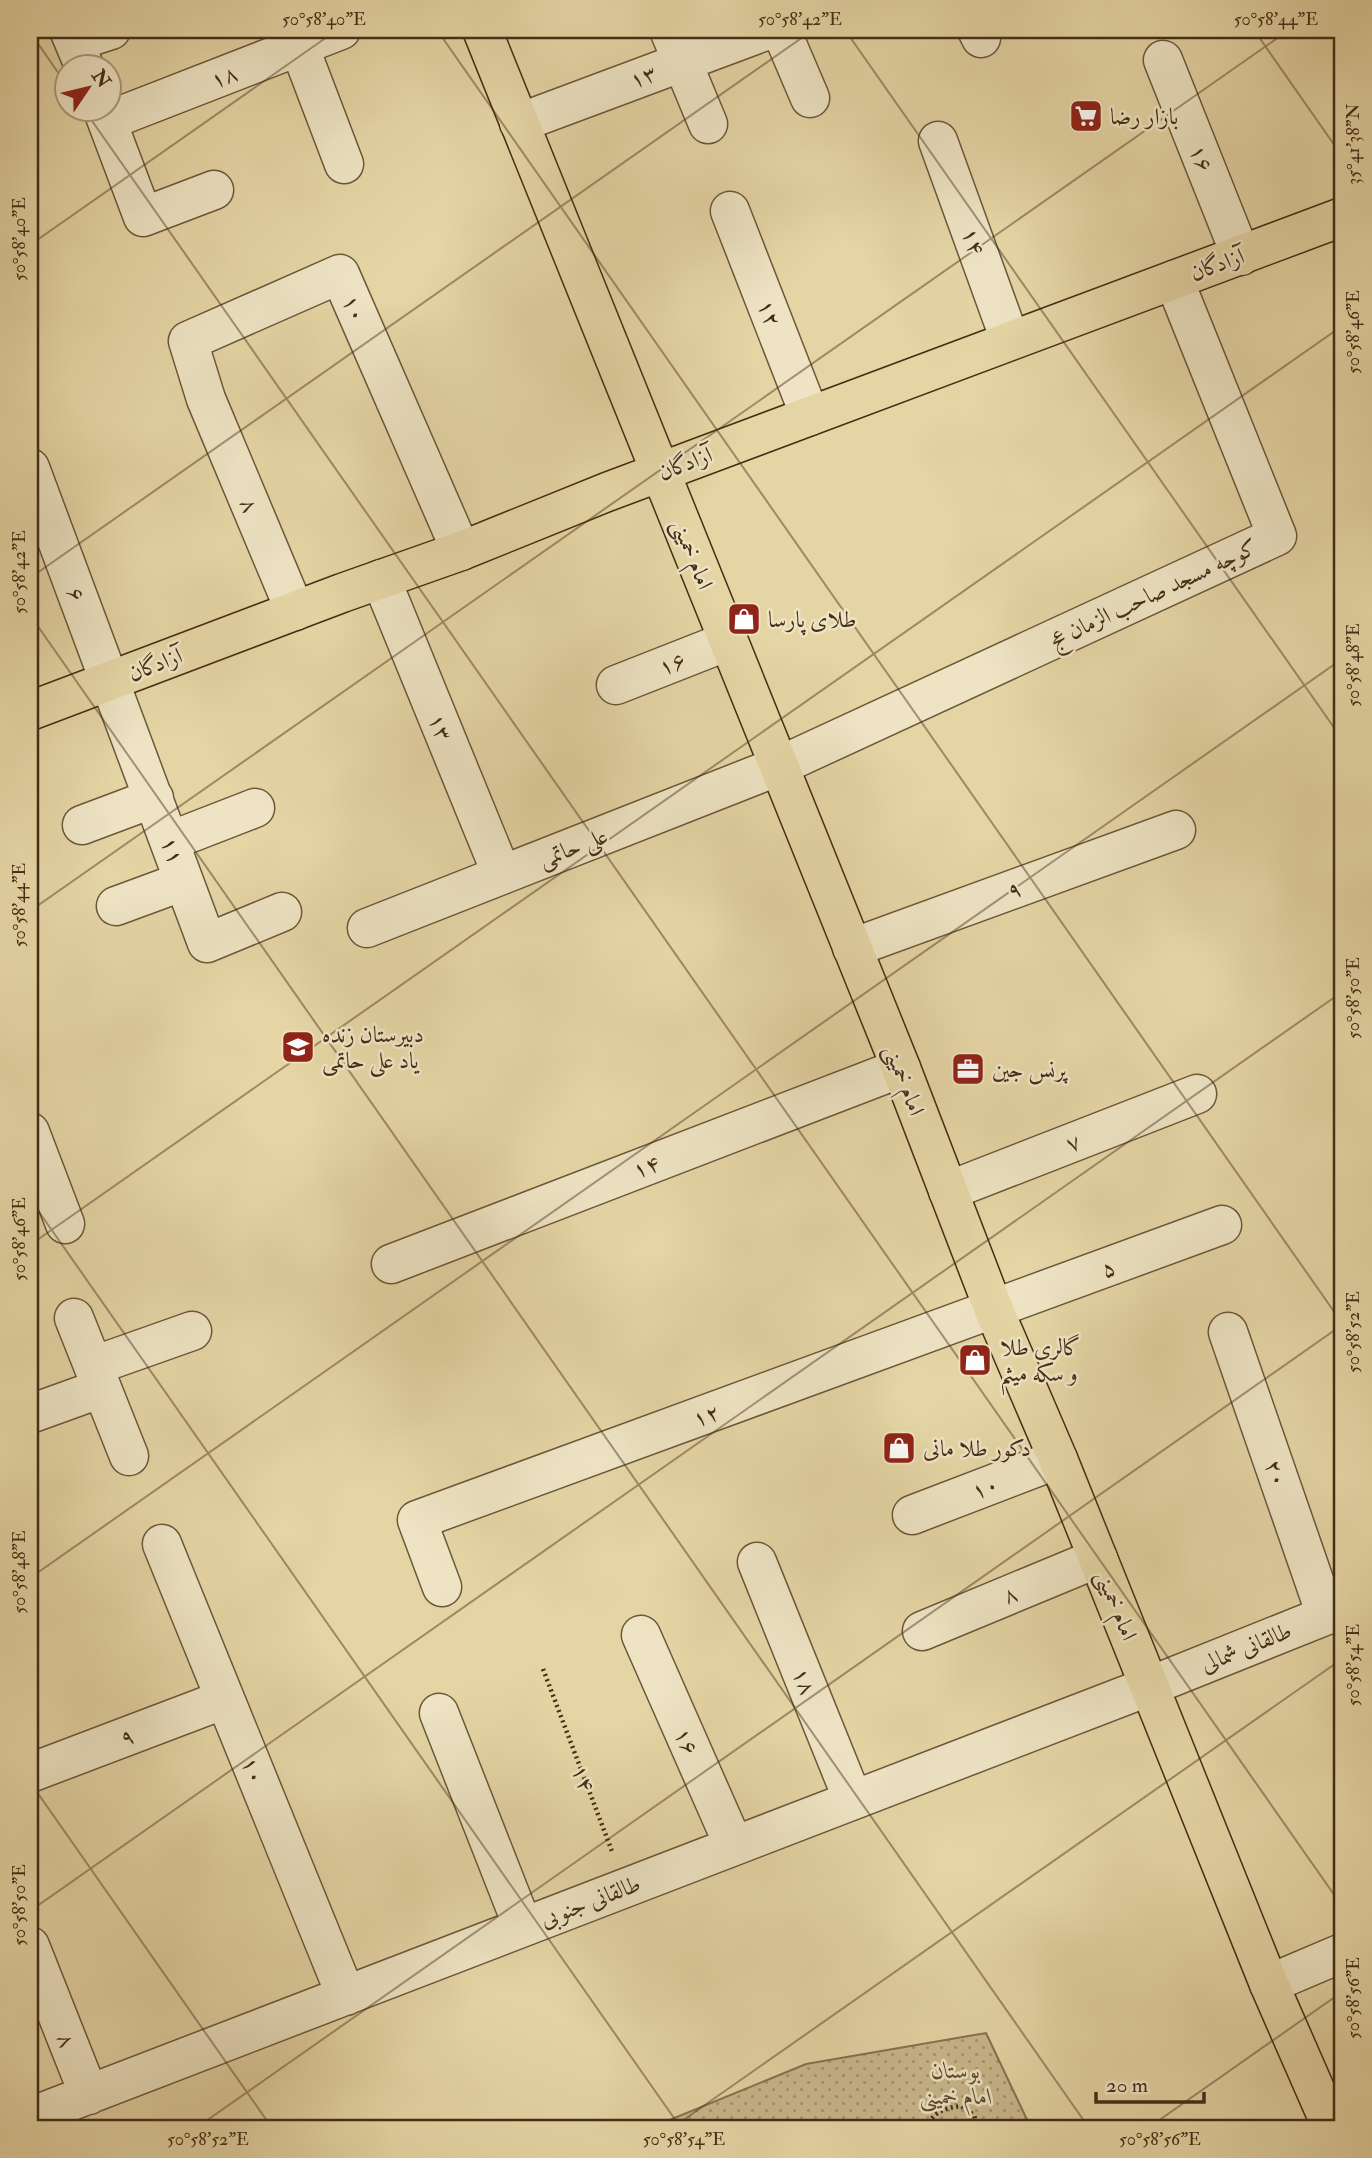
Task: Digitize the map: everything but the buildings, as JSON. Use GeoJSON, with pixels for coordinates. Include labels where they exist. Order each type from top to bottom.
{"type":"FeatureCollection","features":[{"type":"Feature","properties":{"kind":"main road","name":"امام خمینی"},"geometry":{"type":"LineString","coordinates":[[482,30],[901,1068],[994,1310],[1059,1459],[1269,1984],[1332,2128]]}},
{"type":"Feature","properties":{"kind":"main road","name":"آزادگان"},"geometry":{"type":"LineString","coordinates":[[30,711],[461,551],[660,472],[1342,217]]}},
{"type":"Feature","properties":{"kind":"street"},"geometry":{"type":"LineString","coordinates":[[76,46],[111,30]]}},
{"type":"Feature","properties":{"kind":"street","name":"۱۸"},"geometry":{"type":"LineString","coordinates":[[122,108],[296,38],[341,30]]}},
{"type":"Feature","properties":{"kind":"street","name":"۱۳"},"geometry":{"type":"LineString","coordinates":[[519,123],[675,46],[768,30]]}},
{"type":"Feature","properties":{"kind":"street"},"geometry":{"type":"LineString","coordinates":[[781,30],[810,98]]}},
{"type":"Feature","properties":{"kind":"street"},"geometry":{"type":"LineString","coordinates":[[296,38],[344,164]]}},
{"type":"Feature","properties":{"kind":"street"},"geometry":{"type":"LineString","coordinates":[[675,46],[708,124]]}},
{"type":"Feature","properties":{"kind":"street","name":"۱۶"},"geometry":{"type":"LineString","coordinates":[[1163,60],[1241,256]]}},
{"type":"Feature","properties":{"kind":"street"},"geometry":{"type":"LineString","coordinates":[[107,122],[143,217],[214,190]]}},
{"type":"Feature","properties":{"kind":"street","name":"۱۴"},"geometry":{"type":"LineString","coordinates":[[938,141],[1010,341]]}},
{"type":"Feature","properties":{"kind":"street","name":"۱۲"},"geometry":{"type":"LineString","coordinates":[[730,211],[810,416]]}},
{"type":"Feature","properties":{"kind":"street","name":"۱۰"},"geometry":{"type":"LineString","coordinates":[[206,399],[188,341],[340,274],[461,551]]}},
{"type":"Feature","properties":{"kind":"street","name":"کوچه مسجد صاحب الزمان عج"},"geometry":{"type":"LineString","coordinates":[[779,766],[1277,536],[1174,280]]}},
{"type":"Feature","properties":{"kind":"street","name":"۸"},"geometry":{"type":"LineString","coordinates":[[206,399],[295,611]]}},
{"type":"Feature","properties":{"kind":"street","name":"۶"},"geometry":{"type":"LineString","coordinates":[[30,468],[110,681]]}},
{"type":"Feature","properties":{"kind":"street","name":"۱۳"},"geometry":{"type":"LineString","coordinates":[[381,579],[502,875]]}},
{"type":"Feature","properties":{"kind":"street","name":"۱۶"},"geometry":{"type":"LineString","coordinates":[[615,685],[728,641]]}},
{"type":"Feature","properties":{"kind":"street","name":"۱۱"},"geometry":{"type":"LineString","coordinates":[[110,681],[207,943],[282,912]]}},
{"type":"Feature","properties":{"kind":"street","name":"علی حاتمی"},"geometry":{"type":"LineString","coordinates":[[367,928],[779,766]]}},
{"type":"Feature","properties":{"kind":"street"},"geometry":{"type":"LineString","coordinates":[[82,825],[154,798]]}},
{"type":"Feature","properties":{"kind":"street"},"geometry":{"type":"LineString","coordinates":[[170,841],[256,808]]}},
{"type":"Feature","properties":{"kind":"street","name":"۹"},"geometry":{"type":"LineString","coordinates":[[852,948],[1176,830]]}},
{"type":"Feature","properties":{"kind":"street"},"geometry":{"type":"LineString","coordinates":[[116,906],[184,881]]}},
{"type":"Feature","properties":{"kind":"street","name":"۱۴"},"geometry":{"type":"LineString","coordinates":[[391,1264],[901,1068]]}},
{"type":"Feature","properties":{"kind":"street","name":"۷"},"geometry":{"type":"LineString","coordinates":[[948,1191],[1198,1094]]}},
{"type":"Feature","properties":{"kind":"street"},"geometry":{"type":"LineString","coordinates":[[30,1132],[38,1179],[65,1224]]}},
{"type":"Feature","properties":{"kind":"street","name":"۵"},"geometry":{"type":"LineString","coordinates":[[994,1310],[1222,1225]]}},
{"type":"Feature","properties":{"kind":"street","name":"۱۲"},"geometry":{"type":"LineString","coordinates":[[442,1587],[417,1520],[994,1310]]}},
{"type":"Feature","properties":{"kind":"street"},"geometry":{"type":"LineString","coordinates":[[74,1318],[129,1456]]}},
{"type":"Feature","properties":{"kind":"street"},"geometry":{"type":"LineString","coordinates":[[30,1414],[97,1377],[192,1331]]}},
{"type":"Feature","properties":{"kind":"street","name":"۲۰"},"geometry":{"type":"LineString","coordinates":[[1228,1332],[1334,1612]]}},
{"type":"Feature","properties":{"kind":"street","name":"۱۰"},"geometry":{"type":"LineString","coordinates":[[912,1515],[1059,1459]]}},
{"type":"Feature","properties":{"kind":"street","name":"۱۰"},"geometry":{"type":"LineString","coordinates":[[162,1544],[346,1996]]}},
{"type":"Feature","properties":{"kind":"street","name":"۸"},"geometry":{"type":"LineString","coordinates":[[922,1630],[1098,1558]]}},
{"type":"Feature","properties":{"kind":"street","name":"۱۸"},"geometry":{"type":"LineString","coordinates":[[757,1562],[853,1800]]}},
{"type":"Feature","properties":{"kind":"street","name":"طالقانی شمالی"},"geometry":{"type":"LineString","coordinates":[[1150,1686],[1334,1612]]}},
{"type":"Feature","properties":{"kind":"street","name":"۱۶"},"geometry":{"type":"LineString","coordinates":[[641,1635],[733,1846]]}},
{"type":"Feature","properties":{"kind":"street","name":"طالقانی جنوبی"},"geometry":{"type":"LineString","coordinates":[[30,2117],[1150,1686]]}},
{"type":"Feature","properties":{"kind":"street","name":"۹"},"geometry":{"type":"LineString","coordinates":[[30,1773],[225,1699]]}},
{"type":"Feature","properties":{"kind":"street"},"geometry":{"type":"LineString","coordinates":[[439,1713],[523,1927]]}},
{"type":"Feature","properties":{"kind":"street","name":"۸"},"geometry":{"type":"LineString","coordinates":[[30,1946],[89,2095]]}},
{"type":"Feature","properties":{"kind":"street"},"geometry":{"type":"LineString","coordinates":[[1269,1984],[1342,1954]]}},
{"type":"Feature","properties":{"kind":"path","name":"۱۴"},"geometry":{"type":"LineString","coordinates":[[543,1669],[626,1888]]}},
{"type":"Feature","properties":{"kind":"path"},"geometry":{"type":"LineString","coordinates":[[927,2128],[930,2119],[944,2108],[961,2106],[974,2115],[978,2128]]}},
{"type":"Feature","properties":{"kind":"green space","name":"بوستان امام خمینی"},"geometry":{"type":"Polygon","coordinates":[[[986,2033],[1031,2128],[650,2128],[806,2064],[986,2033]]]}},
{"type":"Feature","properties":{"kind":"place","name":"بازار رضا"},"geometry":{"type":"Point","coordinates":[1086,116]}},
{"type":"Feature","properties":{"kind":"place","name":"طلای پارسا"},"geometry":{"type":"Point","coordinates":[744,619]}},
{"type":"Feature","properties":{"kind":"place","name":"دبیرستان زنده یاد علی حاتمی"},"geometry":{"type":"Point","coordinates":[298,1047]}},
{"type":"Feature","properties":{"kind":"place","name":"پرنس جین"},"geometry":{"type":"Point","coordinates":[968,1069]}},
{"type":"Feature","properties":{"kind":"place","name":"گالری طلا و سکه میثم"},"geometry":{"type":"Point","coordinates":[975,1360]}},
{"type":"Feature","properties":{"kind":"place","name":"دکور طلا مانی"},"geometry":{"type":"Point","coordinates":[899,1448]}}]}
